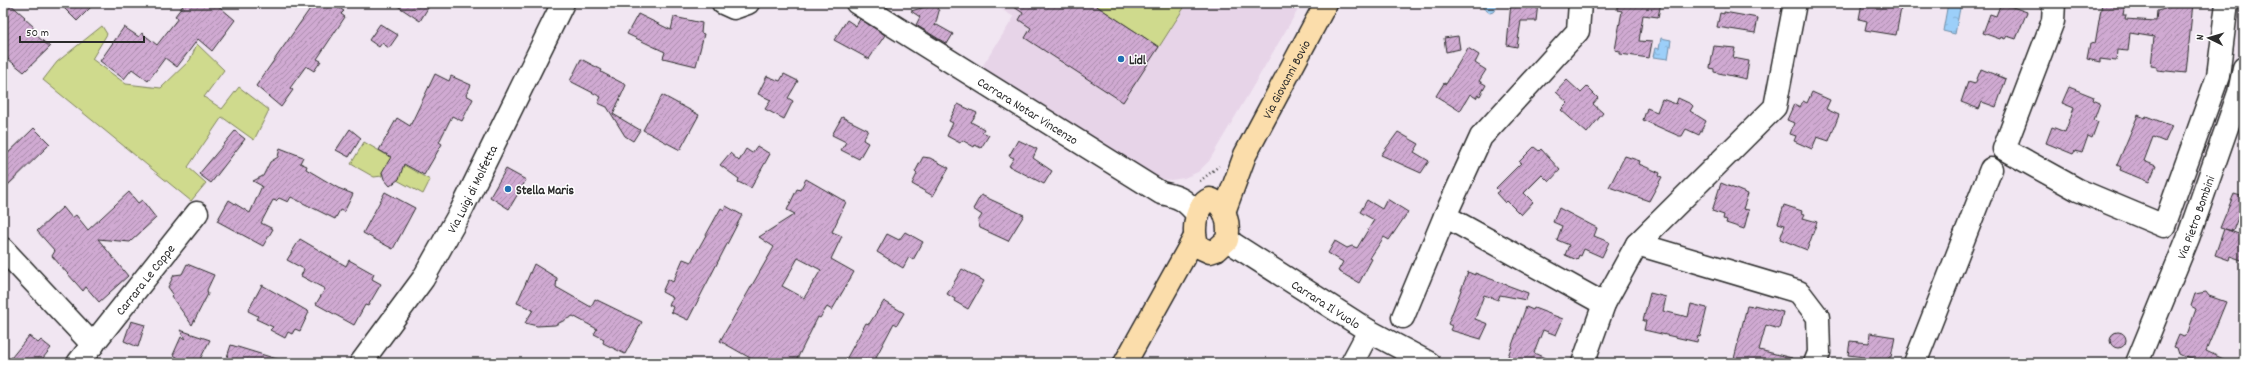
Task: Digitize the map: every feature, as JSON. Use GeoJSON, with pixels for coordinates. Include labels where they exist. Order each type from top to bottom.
{"type":"FeatureCollection","features":[{"type":"Feature","properties":{"kind":"main road","name":"Via Giovanni Bovio"},"geometry":{"type":"LineString","coordinates":[[1211,209],[1245,155],[1326,3]]}},
{"type":"Feature","properties":{"kind":"main road"},"geometry":{"type":"LineString","coordinates":[[1125,363],[1211,209],[1227,224],[1218,246],[1170,283]]}},
{"type":"Feature","properties":{"kind":"main road"},"geometry":{"type":"LineString","coordinates":[[1195,237],[1199,247],[1218,246]]}},
{"type":"Feature","properties":{"kind":"street","name":"Via Luigi di Molfetta"},"geometry":{"type":"LineString","coordinates":[[361,363],[423,279],[460,213],[563,3]]}},
{"type":"Feature","properties":{"kind":"street"},"geometry":{"type":"LineString","coordinates":[[723,3],[734,8],[748,3]]}},
{"type":"Feature","properties":{"kind":"street","name":"Carrara Notar Vincenzo"},"geometry":{"type":"LineString","coordinates":[[857,3],[1161,193],[1178,196],[1211,209]]}},
{"type":"Feature","properties":{"kind":"street"},"geometry":{"type":"LineString","coordinates":[[1403,317],[1445,216],[1481,137],[1578,31],[1580,3]]}},
{"type":"Feature","properties":{"kind":"street"},"geometry":{"type":"LineString","coordinates":[[1583,363],[1604,304],[1637,244],[1775,107],[1795,3]]}},
{"type":"Feature","properties":{"kind":"street"},"geometry":{"type":"LineString","coordinates":[[2054,3],[2053,21],[2004,149],[2078,190],[2164,226],[2218,76],[2227,3]]}},
{"type":"Feature","properties":{"kind":"street","name":"Via Pietro Bombini"},"geometry":{"type":"LineString","coordinates":[[2137,363],[2188,238],[2238,93],[2244,68]]}},
{"type":"Feature","properties":{"kind":"street"},"geometry":{"type":"LineString","coordinates":[[1915,363],[1991,169]]}},
{"type":"Feature","properties":{"kind":"street","name":"Carrara Le Coppe"},"geometry":{"type":"LineString","coordinates":[[78,363],[197,213]]}},
{"type":"Feature","properties":{"kind":"street"},"geometry":{"type":"LineString","coordinates":[[1445,216],[1604,304]]}},
{"type":"Feature","properties":{"kind":"street"},"geometry":{"type":"LineString","coordinates":[[1637,244],[1799,292],[1818,317],[1819,353],[1815,363]]}},
{"type":"Feature","properties":{"kind":"street","name":"Carrara Il Vuolo"},"geometry":{"type":"LineString","coordinates":[[1218,246],[1429,363]]}},
{"type":"Feature","properties":{"kind":"street"},"geometry":{"type":"LineString","coordinates":[[3,249],[92,345]]}},
{"type":"Feature","properties":{"kind":"street"},"geometry":{"type":"LineString","coordinates":[[1352,363],[1369,331]]}},
{"type":"Feature","properties":{"kind":"shaded area"},"geometry":{"type":"Polygon","coordinates":[[[991,3],[1092,3],[1159,47],[1187,3],[1302,3],[1209,161],[1198,172],[1184,178],[1171,180],[1161,179],[1150,174],[980,70],[1014,17],[991,3]]]}},
{"type":"Feature","properties":{"kind":"green space"},"geometry":{"type":"Polygon","coordinates":[[[1092,3],[1187,3],[1159,47],[1092,3]]]}},
{"type":"Feature","properties":{"kind":"green space"},"geometry":{"type":"Polygon","coordinates":[[[102,26],[107,34],[92,59],[126,84],[161,88],[190,60],[197,44],[224,70],[204,97],[222,109],[239,87],[269,110],[254,140],[222,117],[188,167],[206,183],[191,201],[43,80],[57,62],[102,26]]]}},
{"type":"Feature","properties":{"kind":"green space"},"geometry":{"type":"Polygon","coordinates":[[[364,142],[430,180],[423,194],[382,172],[382,176],[374,177],[351,164],[364,142]]]}},
{"type":"Feature","properties":{"kind":"water"},"geometry":{"type":"Polygon","coordinates":[[[1474,3],[1496,3],[1497,7],[1490,13],[1483,8],[1482,5],[1474,3]]]}},
{"type":"Feature","properties":{"kind":"water"},"geometry":{"type":"Polygon","coordinates":[[[1948,3],[1961,3],[1955,34],[1943,31],[1948,3]]]}},
{"type":"Feature","properties":{"kind":"water"},"geometry":{"type":"Polygon","coordinates":[[[1661,38],[1671,40],[1668,59],[1653,57],[1655,48],[1659,49],[1661,38]]]}},
{"type":"Feature","properties":{"kind":"building"},"geometry":{"type":"Polygon","coordinates":[[[3,3],[9,3],[25,17],[24,18],[34,27],[31,31],[50,47],[24,72],[3,55],[3,3]]]}},
{"type":"Feature","properties":{"kind":"building"},"geometry":{"type":"Polygon","coordinates":[[[59,3],[95,3],[77,21],[59,3]]]}},
{"type":"Feature","properties":{"kind":"building"},"geometry":{"type":"Polygon","coordinates":[[[185,3],[215,3],[235,20],[212,51],[198,39],[177,67],[165,58],[148,81],[132,69],[124,79],[100,61],[124,27],[139,37],[142,33],[157,45],[178,18],[175,16],[185,3]]]}},
{"type":"Feature","properties":{"kind":"building"},"geometry":{"type":"Polygon","coordinates":[[[314,3],[331,3],[344,11],[341,14],[345,17],[317,59],[321,61],[314,71],[306,66],[290,88],[293,90],[281,107],[256,86],[314,3]]]}},
{"type":"Feature","properties":{"kind":"building"},"geometry":{"type":"Polygon","coordinates":[[[393,3],[431,3],[420,21],[393,3]]]}},
{"type":"Feature","properties":{"kind":"building"},"geometry":{"type":"Polygon","coordinates":[[[1008,3],[1092,3],[1159,47],[1123,102],[1025,38],[1031,28],[1019,20],[1023,13],[1008,3]]]}},
{"type":"Feature","properties":{"kind":"building"},"geometry":{"type":"Polygon","coordinates":[[[1511,3],[1538,3],[1536,21],[1521,21],[1517,47],[1507,45],[1511,3]]]}},
{"type":"Feature","properties":{"kind":"building"},"geometry":{"type":"Polygon","coordinates":[[[1617,3],[1661,3],[1658,17],[1643,15],[1639,41],[1652,42],[1649,58],[1620,54],[1620,51],[1615,50],[1622,11],[1617,10],[1617,3]]]}},
{"type":"Feature","properties":{"kind":"building"},"geometry":{"type":"Polygon","coordinates":[[[1862,3],[1902,3],[1896,35],[1865,30],[1867,21],[1859,19],[1862,3]]]}},
{"type":"Feature","properties":{"kind":"building"},"geometry":{"type":"Polygon","coordinates":[[[2001,3],[2027,12],[2016,39],[2007,36],[2005,39],[2001,37],[2000,39],[1983,33],[1990,14],[1996,16],[2001,3]]]}},
{"type":"Feature","properties":{"kind":"building"},"geometry":{"type":"Polygon","coordinates":[[[2102,3],[2125,3],[2123,15],[2126,15],[2125,19],[2156,21],[2157,11],[2165,9],[2166,3],[2193,3],[2186,73],[2157,70],[2157,67],[2151,66],[2154,37],[2130,33],[2128,51],[2117,50],[2116,61],[2100,59],[2100,62],[2087,59],[2090,43],[2095,44],[2102,3]]]}},
{"type":"Feature","properties":{"kind":"building"},"geometry":{"type":"Polygon","coordinates":[[[932,5],[936,6],[939,11],[935,26],[937,25],[953,34],[947,44],[916,25],[920,17],[911,11],[932,5]]]}},
{"type":"Feature","properties":{"kind":"building"},"geometry":{"type":"Polygon","coordinates":[[[1724,12],[1758,18],[1755,33],[1717,27],[1720,13],[1724,14],[1724,12]]]}},
{"type":"Feature","properties":{"kind":"building"},"geometry":{"type":"Polygon","coordinates":[[[638,14],[671,30],[674,17],[702,23],[701,33],[704,34],[696,66],[663,58],[665,52],[627,34],[638,14]]]}},
{"type":"Feature","properties":{"kind":"building"},"geometry":{"type":"Polygon","coordinates":[[[860,19],[885,35],[869,59],[834,40],[847,20],[856,26],[860,19]]]}},
{"type":"Feature","properties":{"kind":"building"},"geometry":{"type":"Polygon","coordinates":[[[380,24],[398,35],[389,48],[382,43],[379,47],[369,40],[380,24]]]}},
{"type":"Feature","properties":{"kind":"building"},"geometry":{"type":"Polygon","coordinates":[[[1458,36],[1460,49],[1446,52],[1444,38],[1458,36]]]}},
{"type":"Feature","properties":{"kind":"building"},"geometry":{"type":"Polygon","coordinates":[[[1714,46],[1735,48],[1733,58],[1749,61],[1746,79],[1714,72],[1714,69],[1710,68],[1714,46]]]}},
{"type":"Feature","properties":{"kind":"building"},"geometry":{"type":"Polygon","coordinates":[[[1468,48],[1479,55],[1475,63],[1486,70],[1479,81],[1486,85],[1480,96],[1478,95],[1476,98],[1470,94],[1460,111],[1436,96],[1444,83],[1446,84],[1468,48]]]}},
{"type":"Feature","properties":{"kind":"building"},"geometry":{"type":"Polygon","coordinates":[[[581,59],[602,70],[601,72],[626,85],[613,114],[640,130],[633,141],[625,136],[607,107],[598,103],[601,97],[570,81],[581,59]]]}},
{"type":"Feature","properties":{"kind":"building"},"geometry":{"type":"Polygon","coordinates":[[[1981,69],[2006,79],[1996,107],[1982,102],[1979,109],[1961,102],[1968,82],[1975,84],[1981,69]]]}},
{"type":"Feature","properties":{"kind":"building"},"geometry":{"type":"Polygon","coordinates":[[[435,74],[449,81],[451,76],[471,85],[466,95],[473,99],[462,121],[452,116],[439,142],[442,144],[424,175],[404,164],[399,179],[390,186],[384,179],[382,172],[391,157],[379,150],[397,118],[410,126],[435,74]]]}},
{"type":"Feature","properties":{"kind":"building"},"geometry":{"type":"Polygon","coordinates":[[[784,74],[798,81],[788,98],[793,101],[784,119],[765,109],[771,100],[758,94],[767,76],[780,81],[784,74]]]}},
{"type":"Feature","properties":{"kind":"building"},"geometry":{"type":"Polygon","coordinates":[[[1567,80],[1581,93],[1587,87],[1598,98],[1593,104],[1603,113],[1587,133],[1561,110],[1568,103],[1556,92],[1567,80]]]}},
{"type":"Feature","properties":{"kind":"building"},"geometry":{"type":"Polygon","coordinates":[[[2069,87],[2094,97],[2093,100],[2100,103],[2094,120],[2098,122],[2092,138],[2088,136],[2082,153],[2075,151],[2073,154],[2046,143],[2052,127],[2065,132],[2074,108],[2062,103],[2069,87]]]}},
{"type":"Feature","properties":{"kind":"building"},"geometry":{"type":"Polygon","coordinates":[[[1812,92],[1830,100],[1826,109],[1839,115],[1829,141],[1817,137],[1812,149],[1794,141],[1796,136],[1790,134],[1794,123],[1787,120],[1794,104],[1800,107],[1803,101],[1807,103],[1812,92]]]}},
{"type":"Feature","properties":{"kind":"building"},"geometry":{"type":"Polygon","coordinates":[[[662,95],[699,115],[680,150],[643,130],[662,95]]]}},
{"type":"Feature","properties":{"kind":"building"},"geometry":{"type":"Polygon","coordinates":[[[1678,98],[1691,104],[1693,106],[1690,111],[1706,121],[1699,135],[1686,129],[1682,136],[1679,136],[1643,120],[1647,108],[1657,112],[1662,99],[1676,104],[1678,98]]]}},
{"type":"Feature","properties":{"kind":"building"},"geometry":{"type":"Polygon","coordinates":[[[958,104],[977,113],[971,122],[984,129],[982,132],[989,135],[981,148],[975,145],[974,147],[962,140],[960,143],[947,136],[953,123],[949,121],[958,104]]]}},
{"type":"Feature","properties":{"kind":"building"},"geometry":{"type":"Polygon","coordinates":[[[2138,115],[2145,118],[2146,116],[2172,126],[2165,142],[2153,137],[2144,161],[2156,166],[2149,182],[2120,170],[2121,167],[2117,165],[2138,115]]]}},
{"type":"Feature","properties":{"kind":"building"},"geometry":{"type":"Polygon","coordinates":[[[842,117],[868,130],[863,140],[868,143],[859,159],[841,150],[846,142],[832,135],[842,117]]]}},
{"type":"Feature","properties":{"kind":"building"},"geometry":{"type":"Polygon","coordinates":[[[34,128],[50,144],[3,190],[3,158],[34,128]]]}},
{"type":"Feature","properties":{"kind":"building"},"geometry":{"type":"Polygon","coordinates":[[[350,129],[361,138],[349,157],[336,150],[350,129]]]}},
{"type":"Feature","properties":{"kind":"building"},"geometry":{"type":"Polygon","coordinates":[[[235,131],[245,139],[211,183],[199,174],[235,131]]]}},
{"type":"Feature","properties":{"kind":"building"},"geometry":{"type":"Polygon","coordinates":[[[1398,132],[1419,144],[1414,152],[1429,161],[1421,173],[1381,155],[1398,132]]]}},
{"type":"Feature","properties":{"kind":"building"},"geometry":{"type":"Polygon","coordinates":[[[1018,140],[1037,149],[1033,158],[1052,171],[1044,184],[1009,166],[1014,158],[1009,156],[1018,140]]]}},
{"type":"Feature","properties":{"kind":"building"},"geometry":{"type":"Polygon","coordinates":[[[757,146],[770,154],[751,188],[738,182],[739,179],[720,165],[730,153],[739,161],[746,149],[752,153],[757,146]]]}},
{"type":"Feature","properties":{"kind":"building"},"geometry":{"type":"Polygon","coordinates":[[[1534,147],[1539,151],[1541,149],[1560,170],[1549,182],[1542,175],[1524,193],[1533,202],[1521,215],[1507,201],[1505,203],[1496,193],[1499,191],[1496,188],[1521,163],[1519,162],[1534,147]]]}},
{"type":"Feature","properties":{"kind":"building"},"geometry":{"type":"Polygon","coordinates":[[[280,148],[303,157],[300,163],[307,166],[306,169],[338,188],[353,194],[344,212],[340,210],[335,219],[291,197],[288,202],[279,198],[276,201],[273,200],[261,223],[273,229],[263,246],[217,221],[229,200],[250,213],[262,186],[253,181],[263,176],[270,162],[278,157],[280,148]]]}},
{"type":"Feature","properties":{"kind":"building"},"geometry":{"type":"Polygon","coordinates":[[[1625,156],[1640,161],[1639,164],[1660,173],[1659,176],[1662,177],[1649,201],[1609,187],[1625,156]]]}},
{"type":"Feature","properties":{"kind":"building"},"geometry":{"type":"Polygon","coordinates":[[[923,157],[930,158],[949,168],[933,196],[912,184],[917,174],[915,172],[923,157]]]}},
{"type":"Feature","properties":{"kind":"building","name":"Stella Maris"},"geometry":{"type":"Polygon","coordinates":[[[506,169],[526,180],[509,209],[490,197],[506,169]]]}},
{"type":"Feature","properties":{"kind":"building"},"geometry":{"type":"Polygon","coordinates":[[[806,179],[846,202],[832,232],[842,236],[831,259],[854,272],[832,310],[827,307],[820,318],[818,317],[795,363],[759,363],[720,341],[774,247],[759,237],[795,214],[787,210],[797,189],[800,190],[806,179]],[[798,258],[782,286],[804,298],[821,270],[798,258]]]}},
{"type":"Feature","properties":{"kind":"building"},"geometry":{"type":"Polygon","coordinates":[[[1721,183],[1748,194],[1743,209],[1749,210],[1744,229],[1726,223],[1727,220],[1723,219],[1724,215],[1712,211],[1721,183]]]}},
{"type":"Feature","properties":{"kind":"building"},"geometry":{"type":"Polygon","coordinates":[[[129,192],[138,203],[142,200],[156,218],[130,242],[98,239],[128,276],[99,302],[86,287],[83,291],[52,256],[55,251],[37,231],[63,207],[72,218],[76,215],[88,230],[129,192]]]}},
{"type":"Feature","properties":{"kind":"building"},"geometry":{"type":"Polygon","coordinates":[[[385,192],[415,208],[393,249],[363,233],[385,192]]]}},
{"type":"Feature","properties":{"kind":"building"},"geometry":{"type":"Polygon","coordinates":[[[2234,194],[2244,197],[2244,201],[2233,231],[2225,229],[2244,236],[2244,261],[2230,256],[2229,260],[2215,255],[2224,229],[2220,228],[2234,194]]]}},
{"type":"Feature","properties":{"kind":"building"},"geometry":{"type":"Polygon","coordinates":[[[981,195],[1024,215],[1008,241],[980,228],[978,221],[982,215],[973,209],[981,195]]]}},
{"type":"Feature","properties":{"kind":"building"},"geometry":{"type":"Polygon","coordinates":[[[1387,199],[1408,212],[1389,240],[1384,237],[1370,258],[1372,259],[1359,283],[1338,271],[1343,262],[1328,253],[1335,241],[1347,248],[1352,246],[1357,248],[1374,220],[1360,212],[1367,200],[1382,209],[1387,199]]]}},
{"type":"Feature","properties":{"kind":"building"},"geometry":{"type":"Polygon","coordinates":[[[1784,205],[1802,211],[1801,213],[1805,214],[1803,218],[1817,222],[1807,250],[1780,239],[1785,225],[1778,223],[1784,205]]]}},
{"type":"Feature","properties":{"kind":"building"},"geometry":{"type":"Polygon","coordinates":[[[726,206],[742,215],[688,320],[671,312],[673,307],[669,305],[673,298],[662,292],[668,279],[673,282],[683,259],[691,262],[721,208],[724,210],[726,206]]]}},
{"type":"Feature","properties":{"kind":"building"},"geometry":{"type":"Polygon","coordinates":[[[1559,208],[1597,228],[1594,236],[1609,242],[1602,257],[1584,249],[1581,256],[1579,255],[1577,260],[1565,255],[1569,245],[1557,240],[1562,226],[1553,222],[1559,208]]]}},
{"type":"Feature","properties":{"kind":"building"},"geometry":{"type":"Polygon","coordinates":[[[905,232],[923,242],[913,260],[909,257],[903,268],[877,252],[887,234],[899,240],[905,232]]]}},
{"type":"Feature","properties":{"kind":"building"},"geometry":{"type":"Polygon","coordinates":[[[300,239],[346,266],[349,260],[374,274],[372,279],[381,284],[368,306],[365,305],[354,325],[316,304],[325,289],[301,276],[304,269],[287,260],[300,239]]]}},
{"type":"Feature","properties":{"kind":"building"},"geometry":{"type":"Polygon","coordinates":[[[187,264],[214,275],[207,290],[208,294],[192,325],[171,296],[173,294],[168,287],[174,275],[182,274],[187,264]]]}},
{"type":"Feature","properties":{"kind":"building"},"geometry":{"type":"Polygon","coordinates":[[[534,264],[557,278],[556,287],[591,307],[595,299],[642,322],[625,354],[603,343],[604,339],[594,334],[597,329],[573,316],[555,325],[537,326],[525,323],[533,310],[517,303],[534,264]]]}},
{"type":"Feature","properties":{"kind":"building"},"geometry":{"type":"Polygon","coordinates":[[[962,269],[984,281],[968,309],[954,301],[955,299],[947,294],[962,269]]]}},
{"type":"Feature","properties":{"kind":"building"},"geometry":{"type":"Polygon","coordinates":[[[1468,272],[1475,275],[1475,273],[1528,293],[1526,300],[1500,295],[1498,300],[1484,295],[1475,319],[1488,324],[1481,339],[1450,330],[1452,326],[1448,324],[1468,272]]]}},
{"type":"Feature","properties":{"kind":"building"},"geometry":{"type":"Polygon","coordinates":[[[262,285],[309,312],[300,331],[295,329],[292,334],[288,332],[285,338],[270,330],[273,327],[256,319],[258,316],[248,311],[262,285]]]}},
{"type":"Feature","properties":{"kind":"building"},"geometry":{"type":"Polygon","coordinates":[[[2206,292],[2209,296],[2226,302],[2206,351],[2232,363],[2204,363],[2179,354],[2177,348],[2174,347],[2179,335],[2184,337],[2188,332],[2196,309],[2191,306],[2195,294],[2206,292]]]}},
{"type":"Feature","properties":{"kind":"building"},"geometry":{"type":"Polygon","coordinates":[[[1650,293],[1666,297],[1663,311],[1688,317],[1691,304],[1707,308],[1700,337],[1698,336],[1697,342],[1644,330],[1646,321],[1643,321],[1650,293]]]}},
{"type":"Feature","properties":{"kind":"building"},"geometry":{"type":"Polygon","coordinates":[[[884,301],[904,313],[897,325],[894,323],[876,357],[878,363],[844,363],[866,323],[869,324],[884,301]]]}},
{"type":"Feature","properties":{"kind":"building"},"geometry":{"type":"Polygon","coordinates":[[[1754,305],[1783,312],[1779,329],[1766,325],[1759,350],[1792,358],[1791,363],[1733,363],[1747,306],[1754,307],[1754,305]]]}},
{"type":"Feature","properties":{"kind":"building"},"geometry":{"type":"Polygon","coordinates":[[[1526,307],[1533,310],[1534,308],[1563,319],[1556,335],[1543,330],[1534,353],[1556,363],[1516,363],[1507,359],[1526,307]]]}},
{"type":"Feature","properties":{"kind":"building"},"geometry":{"type":"Polygon","coordinates":[[[131,321],[145,325],[138,347],[124,341],[131,321]]]}},
{"type":"Feature","properties":{"kind":"building"},"geometry":{"type":"Polygon","coordinates":[[[180,330],[210,340],[198,363],[175,363],[177,357],[173,355],[181,337],[186,339],[180,330]]]}},
{"type":"Feature","properties":{"kind":"building"},"geometry":{"type":"Polygon","coordinates":[[[2118,332],[2124,334],[2126,340],[2124,346],[2118,348],[2112,346],[2110,340],[2112,334],[2118,332]]]}},
{"type":"Feature","properties":{"kind":"building"},"geometry":{"type":"Polygon","coordinates":[[[1870,333],[1895,337],[1891,357],[1889,357],[1888,363],[1863,363],[1864,357],[1848,355],[1850,341],[1869,343],[1870,333]]]}},
{"type":"Feature","properties":{"kind":"building"},"geometry":{"type":"Polygon","coordinates":[[[29,336],[38,343],[41,340],[51,348],[39,363],[7,363],[29,336]]]}},
{"type":"Feature","properties":{"kind":"building"},"geometry":{"type":"Polygon","coordinates":[[[231,345],[280,360],[280,363],[225,363],[231,345]]]}},
{"type":"Feature","properties":{"kind":"place","name":"Lidl"},"geometry":{"type":"Point","coordinates":[1121,59]}},
{"type":"Feature","properties":{"kind":"place","name":"Stella Maris"},"geometry":{"type":"Point","coordinates":[508,189]}}]}
